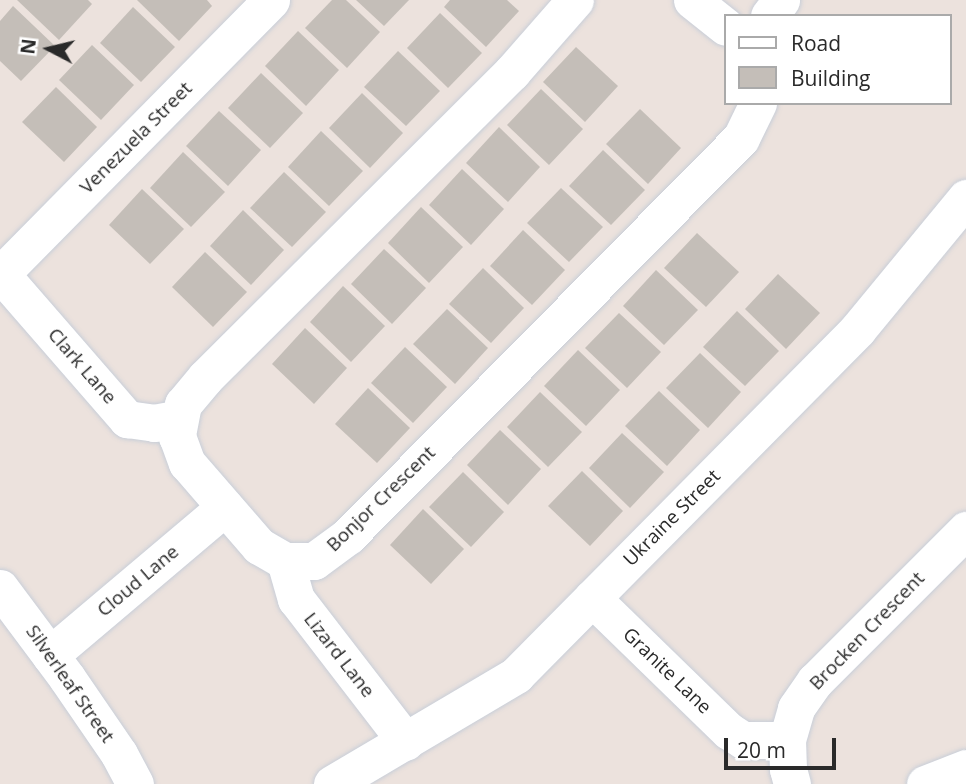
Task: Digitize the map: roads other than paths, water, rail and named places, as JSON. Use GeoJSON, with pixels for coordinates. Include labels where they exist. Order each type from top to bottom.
{"type":"FeatureCollection","features":[{"type":"Feature","properties":{"kind":"street","name":"Venezuela Street"},"geometry":{"type":"LineString","coordinates":[[0,274],[271,0]]}},
{"type":"Feature","properties":{"kind":"street"},"geometry":{"type":"LineString","coordinates":[[285,561],[259,546],[187,463],[177,436],[183,404],[205,378],[512,72],[575,0]]}},
{"type":"Feature","properties":{"kind":"street"},"geometry":{"type":"LineString","coordinates":[[692,0],[724,25]]}},
{"type":"Feature","properties":{"kind":"street","name":"Bonjor Crescent"},"geometry":{"type":"LineString","coordinates":[[285,561],[314,561],[348,536],[741,138],[757,105]]}},
{"type":"Feature","properties":{"kind":"street","name":"Ukraine Street"},"geometry":{"type":"LineString","coordinates":[[343,782],[516,675],[858,330],[966,198]]}},
{"type":"Feature","properties":{"kind":"street","name":"Clark Lane"},"geometry":{"type":"LineString","coordinates":[[0,274],[127,419],[154,423],[180,418]]}},
{"type":"Feature","properties":{"kind":"street","name":"Cloud Lane"},"geometry":{"type":"LineString","coordinates":[[50,655],[225,507]]}},
{"type":"Feature","properties":{"kind":"street","name":"Brocken Crescent"},"geometry":{"type":"LineString","coordinates":[[792,784],[788,769],[787,740],[796,708],[815,681],[966,530]]}},
{"type":"Feature","properties":{"kind":"street","name":"Lizard Lane"},"geometry":{"type":"LineString","coordinates":[[285,561],[296,599],[406,742]]}},
{"type":"Feature","properties":{"kind":"street","name":"Silverleaf Street"},"geometry":{"type":"LineString","coordinates":[[0,588],[119,754],[135,784]]}},
{"type":"Feature","properties":{"kind":"street","name":"Granite Lane"},"geometry":{"type":"LineString","coordinates":[[592,598],[729,731],[743,740],[787,740]]}},
{"type":"Feature","properties":{"kind":"street"},"geometry":{"type":"LineString","coordinates":[[925,784],[966,768]]}}]}
